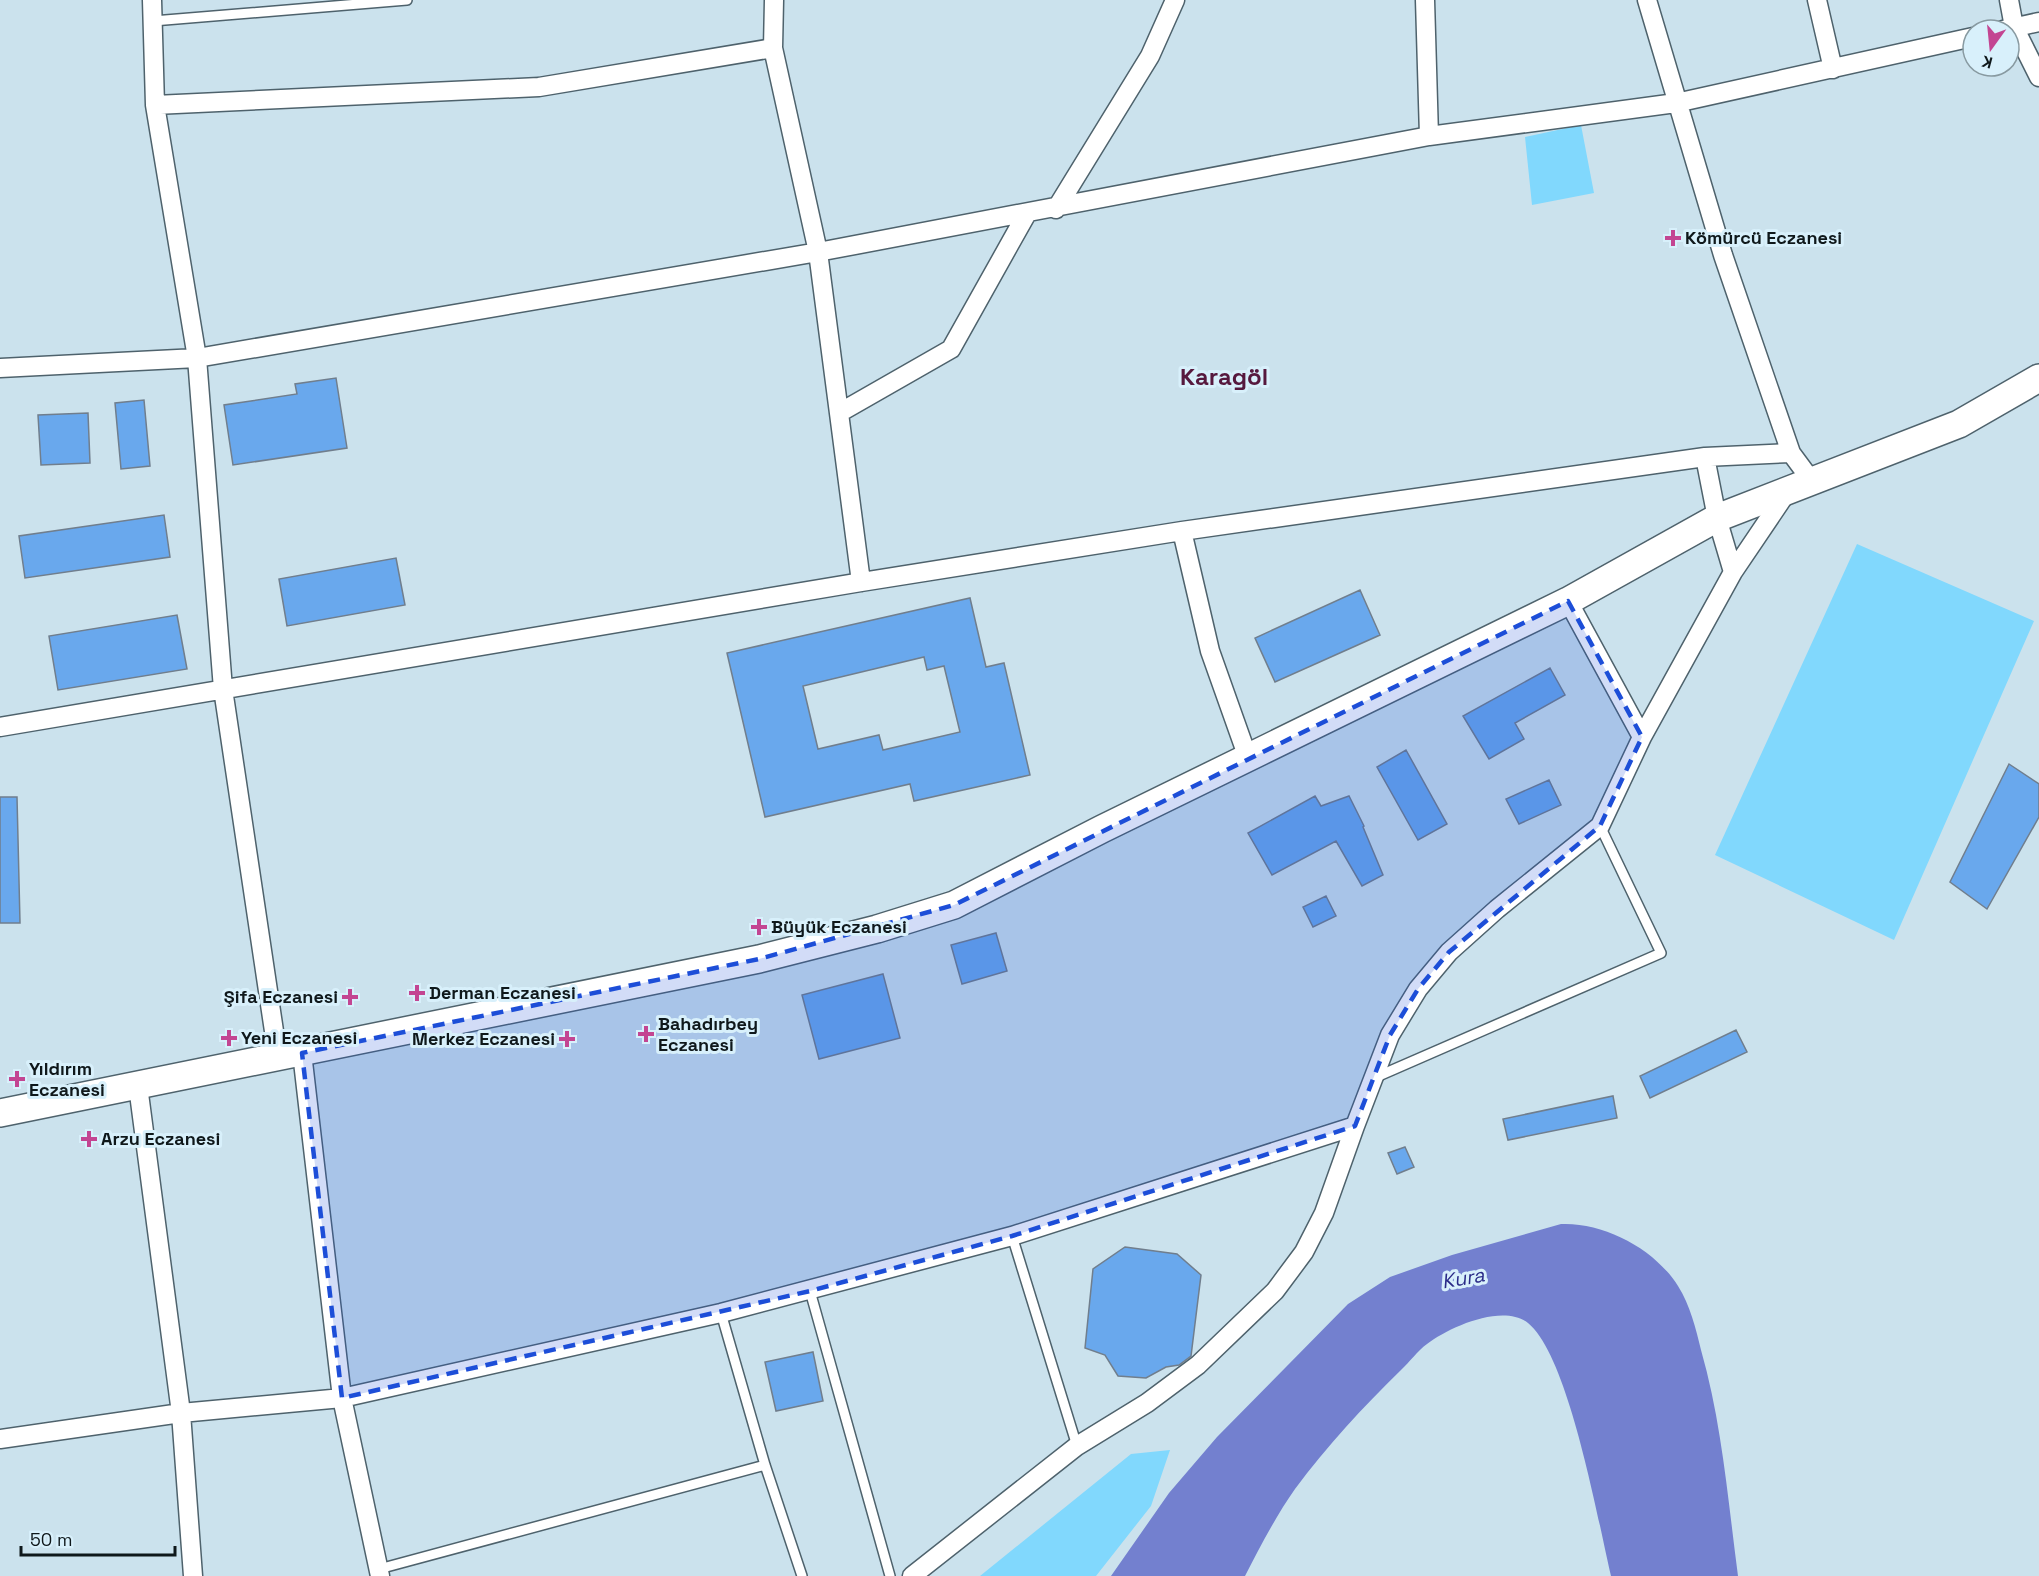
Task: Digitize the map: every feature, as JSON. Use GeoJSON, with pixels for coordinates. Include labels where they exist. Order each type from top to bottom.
{"type":"FeatureCollection","features":[{"type":"Feature","properties":{"kind":"main road"},"geometry":{"type":"LineString","coordinates":[[0,1113],[290,1056],[759,959],[888,926],[954,904],[1568,601],[1718,518],[1959,424],[2039,378]]}},
{"type":"Feature","properties":{"kind":"street"},"geometry":{"type":"LineString","coordinates":[[152,0],[155,105],[197,358],[223,689],[290,1056],[342,1398],[380,1572]]}},
{"type":"Feature","properties":{"kind":"street"},"geometry":{"type":"LineString","coordinates":[[774,0],[773,48],[818,252],[861,582]]}},
{"type":"Feature","properties":{"kind":"street"},"geometry":{"type":"LineString","coordinates":[[1056,209],[1150,56],[1175,0]]}},
{"type":"Feature","properties":{"kind":"street"},"geometry":{"type":"LineString","coordinates":[[1425,0],[1429,136]]}},
{"type":"Feature","properties":{"kind":"street"},"geometry":{"type":"LineString","coordinates":[[1647,0],[1723,255],[1791,453],[1811,480]]}},
{"type":"Feature","properties":{"kind":"street"},"geometry":{"type":"LineString","coordinates":[[1817,0],[1833,69]]}},
{"type":"Feature","properties":{"kind":"street"},"geometry":{"type":"LineString","coordinates":[[2008,18],[2009,0]]}},
{"type":"Feature","properties":{"kind":"street"},"geometry":{"type":"LineString","coordinates":[[2021,26],[2039,22]]}},
{"type":"Feature","properties":{"kind":"street"},"geometry":{"type":"LineString","coordinates":[[0,368],[197,358],[1026,215],[1429,136],[1676,103],[1961,40]]}},
{"type":"Feature","properties":{"kind":"street"},"geometry":{"type":"LineString","coordinates":[[155,105],[539,87],[773,48]]}},
{"type":"Feature","properties":{"kind":"street"},"geometry":{"type":"LineString","coordinates":[[2021,49],[2039,77]]}},
{"type":"Feature","properties":{"kind":"street"},"geometry":{"type":"LineString","coordinates":[[839,413],[951,349],[1026,215]]}},
{"type":"Feature","properties":{"kind":"street"},"geometry":{"type":"LineString","coordinates":[[0,727],[861,582],[1182,531],[1705,457],[1791,453]]}},
{"type":"Feature","properties":{"kind":"street"},"geometry":{"type":"LineString","coordinates":[[1705,457],[1733,572]]}},
{"type":"Feature","properties":{"kind":"street"},"geometry":{"type":"LineString","coordinates":[[912,1576],[1077,1446],[1147,1403],[1198,1365],[1275,1291],[1304,1252],[1324,1213],[1371,1080],[1390,1035],[1418,989],[1449,952],[1497,909],[1600,826],[1642,737],[1733,572],[1787,492]]}},
{"type":"Feature","properties":{"kind":"street"},"geometry":{"type":"LineString","coordinates":[[1182,531],[1210,651],[1248,758]]}},
{"type":"Feature","properties":{"kind":"street"},"geometry":{"type":"LineString","coordinates":[[1568,601],[1642,737]]}},
{"type":"Feature","properties":{"kind":"street"},"geometry":{"type":"LineString","coordinates":[[138,1086],[181,1413],[193,1576]]}},
{"type":"Feature","properties":{"kind":"street"},"geometry":{"type":"LineString","coordinates":[[0,1439],[181,1413],[342,1398],[721,1313],[1012,1236],[1355,1126]]}},
{"type":"Feature","properties":{"kind":"lane"},"geometry":{"type":"LineString","coordinates":[[153,21],[407,0]]}},
{"type":"Feature","properties":{"kind":"lane"},"geometry":{"type":"LineString","coordinates":[[1371,1080],[1661,953],[1600,826]]}},
{"type":"Feature","properties":{"kind":"lane"},"geometry":{"type":"LineString","coordinates":[[1012,1236],[1077,1446]]}},
{"type":"Feature","properties":{"kind":"lane"},"geometry":{"type":"LineString","coordinates":[[810,1291],[891,1576]]}},
{"type":"Feature","properties":{"kind":"lane"},"geometry":{"type":"LineString","coordinates":[[721,1313],[765,1465],[802,1576]]}},
{"type":"Feature","properties":{"kind":"lane"},"geometry":{"type":"LineString","coordinates":[[380,1572],[765,1465]]}},
{"type":"Feature","properties":{"kind":"highlighted area"},"geometry":{"type":"Polygon","coordinates":[[[1568,601],[1642,737],[1600,826],[1449,952],[1418,989],[1390,1035],[1355,1126],[1012,1236],[810,1291],[342,1398],[302,1053],[759,959],[954,905],[1568,601]]]}},
{"type":"Feature","properties":{"kind":"shaded area"},"geometry":{"type":"Polygon","coordinates":[[[1581,125],[1594,193],[1532,205],[1525,137],[1581,125]]]}},
{"type":"Feature","properties":{"kind":"shaded area"},"geometry":{"type":"Polygon","coordinates":[[[1857,544],[2034,621],[1894,940],[1715,855],[1857,544]]]}},
{"type":"Feature","properties":{"kind":"shaded area"},"geometry":{"type":"Polygon","coordinates":[[[1170,1450],[1151,1506],[1096,1576],[980,1576],[1131,1454],[1170,1450]]]}},
{"type":"Feature","properties":{"kind":"water","name":"Kura"},"geometry":{"type":"Polygon","coordinates":[[[1561,1224],[1594,1228],[1627,1240],[1656,1260],[1682,1293],[1695,1326],[1714,1406],[1724,1462],[1738,1576],[1611,1576],[1580,1441],[1556,1369],[1543,1341],[1528,1323],[1517,1317],[1505,1315],[1491,1316],[1462,1325],[1437,1337],[1420,1350],[1346,1427],[1307,1473],[1281,1510],[1245,1576],[1111,1576],[1169,1493],[1217,1437],[1348,1304],[1390,1277],[1452,1255],[1561,1224]]]}},
{"type":"Feature","properties":{"kind":"building"},"geometry":{"type":"Polygon","coordinates":[[[336,378],[347,448],[233,465],[224,405],[297,394],[295,384],[336,378]]]}},
{"type":"Feature","properties":{"kind":"building"},"geometry":{"type":"Polygon","coordinates":[[[144,400],[150,466],[121,469],[115,403],[144,400]]]}},
{"type":"Feature","properties":{"kind":"building"},"geometry":{"type":"Polygon","coordinates":[[[88,413],[90,463],[41,465],[38,415],[88,413]]]}},
{"type":"Feature","properties":{"kind":"building"},"geometry":{"type":"Polygon","coordinates":[[[164,515],[170,557],[25,578],[19,536],[164,515]]]}},
{"type":"Feature","properties":{"kind":"building"},"geometry":{"type":"Polygon","coordinates":[[[396,558],[405,605],[287,626],[279,579],[396,558]]]}},
{"type":"Feature","properties":{"kind":"building"},"geometry":{"type":"Polygon","coordinates":[[[1360,590],[1380,635],[1275,682],[1255,638],[1360,590]]]}},
{"type":"Feature","properties":{"kind":"building"},"geometry":{"type":"Polygon","coordinates":[[[970,598],[986,667],[1004,663],[1030,775],[914,801],[910,784],[765,817],[727,653],[970,598]],[[924,657],[803,686],[818,749],[879,735],[883,750],[960,732],[944,666],[927,670],[924,657]]]}},
{"type":"Feature","properties":{"kind":"building"},"geometry":{"type":"Polygon","coordinates":[[[177,615],[187,669],[58,690],[49,636],[177,615]]]}},
{"type":"Feature","properties":{"kind":"building"},"geometry":{"type":"Polygon","coordinates":[[[1550,668],[1565,695],[1515,723],[1524,739],[1489,759],[1463,716],[1550,668]]]}},
{"type":"Feature","properties":{"kind":"building"},"geometry":{"type":"Polygon","coordinates":[[[1406,750],[1447,824],[1418,840],[1377,767],[1406,750]]]}},
{"type":"Feature","properties":{"kind":"building"},"geometry":{"type":"Polygon","coordinates":[[[2009,764],[2039,784],[2039,817],[1987,909],[1950,882],[2009,764]]]}},
{"type":"Feature","properties":{"kind":"building"},"geometry":{"type":"Polygon","coordinates":[[[1549,780],[1561,805],[1519,824],[1506,799],[1549,780]]]}},
{"type":"Feature","properties":{"kind":"building"},"geometry":{"type":"Polygon","coordinates":[[[1315,796],[1321,806],[1349,796],[1364,826],[1383,875],[1362,886],[1336,841],[1272,875],[1248,833],[1315,796]]]}},
{"type":"Feature","properties":{"kind":"building"},"geometry":{"type":"Polygon","coordinates":[[[0,797],[17,797],[20,923],[0,923],[0,797]]]}},
{"type":"Feature","properties":{"kind":"building"},"geometry":{"type":"Polygon","coordinates":[[[1326,896],[1336,916],[1313,927],[1303,907],[1326,896]]]}},
{"type":"Feature","properties":{"kind":"building"},"geometry":{"type":"Polygon","coordinates":[[[996,933],[1007,971],[962,984],[951,945],[996,933]]]}},
{"type":"Feature","properties":{"kind":"building"},"geometry":{"type":"Polygon","coordinates":[[[883,974],[900,1038],[819,1059],[802,995],[883,974]]]}},
{"type":"Feature","properties":{"kind":"building"},"geometry":{"type":"Polygon","coordinates":[[[1736,1030],[1747,1052],[1650,1098],[1640,1076],[1736,1030]]]}},
{"type":"Feature","properties":{"kind":"building"},"geometry":{"type":"Polygon","coordinates":[[[1613,1096],[1617,1118],[1508,1140],[1503,1119],[1613,1096]]]}},
{"type":"Feature","properties":{"kind":"building"},"geometry":{"type":"Polygon","coordinates":[[[1405,1147],[1414,1167],[1397,1174],[1388,1153],[1405,1147]]]}},
{"type":"Feature","properties":{"kind":"building"},"geometry":{"type":"Polygon","coordinates":[[[1125,1247],[1177,1254],[1201,1275],[1191,1356],[1179,1365],[1166,1367],[1146,1378],[1118,1376],[1105,1355],[1085,1348],[1093,1269],[1125,1247]]]}},
{"type":"Feature","properties":{"kind":"building"},"geometry":{"type":"Polygon","coordinates":[[[813,1352],[823,1401],[776,1411],[765,1362],[813,1352]]]}},
{"type":"Feature","properties":{"kind":"place","name":"Kömürcü Eczanesi"},"geometry":{"type":"Point","coordinates":[1673,238]}},
{"type":"Feature","properties":{"kind":"place","name":"Büyük Eczanesi"},"geometry":{"type":"Point","coordinates":[759,927]}},
{"type":"Feature","properties":{"kind":"place","name":"Derman Eczanesi"},"geometry":{"type":"Point","coordinates":[417,993]}},
{"type":"Feature","properties":{"kind":"place","name":"Şifa Eczanesi"},"geometry":{"type":"Point","coordinates":[350,997]}},
{"type":"Feature","properties":{"kind":"place","name":"Bahadırbey Eczanesi"},"geometry":{"type":"Point","coordinates":[646,1034]}},
{"type":"Feature","properties":{"kind":"place","name":"Yeni Eczanesi"},"geometry":{"type":"Point","coordinates":[229,1038]}},
{"type":"Feature","properties":{"kind":"place","name":"Merkez Eczanesi"},"geometry":{"type":"Point","coordinates":[567,1039]}},
{"type":"Feature","properties":{"kind":"place","name":"Yıldırım Eczanesi"},"geometry":{"type":"Point","coordinates":[17,1079]}},
{"type":"Feature","properties":{"kind":"place","name":"Arzu Eczanesi"},"geometry":{"type":"Point","coordinates":[89,1139]}},
{"type":"Feature","properties":{"kind":"district","name":"Karagöl"},"geometry":{"type":"Point","coordinates":[1224,377]}}]}
